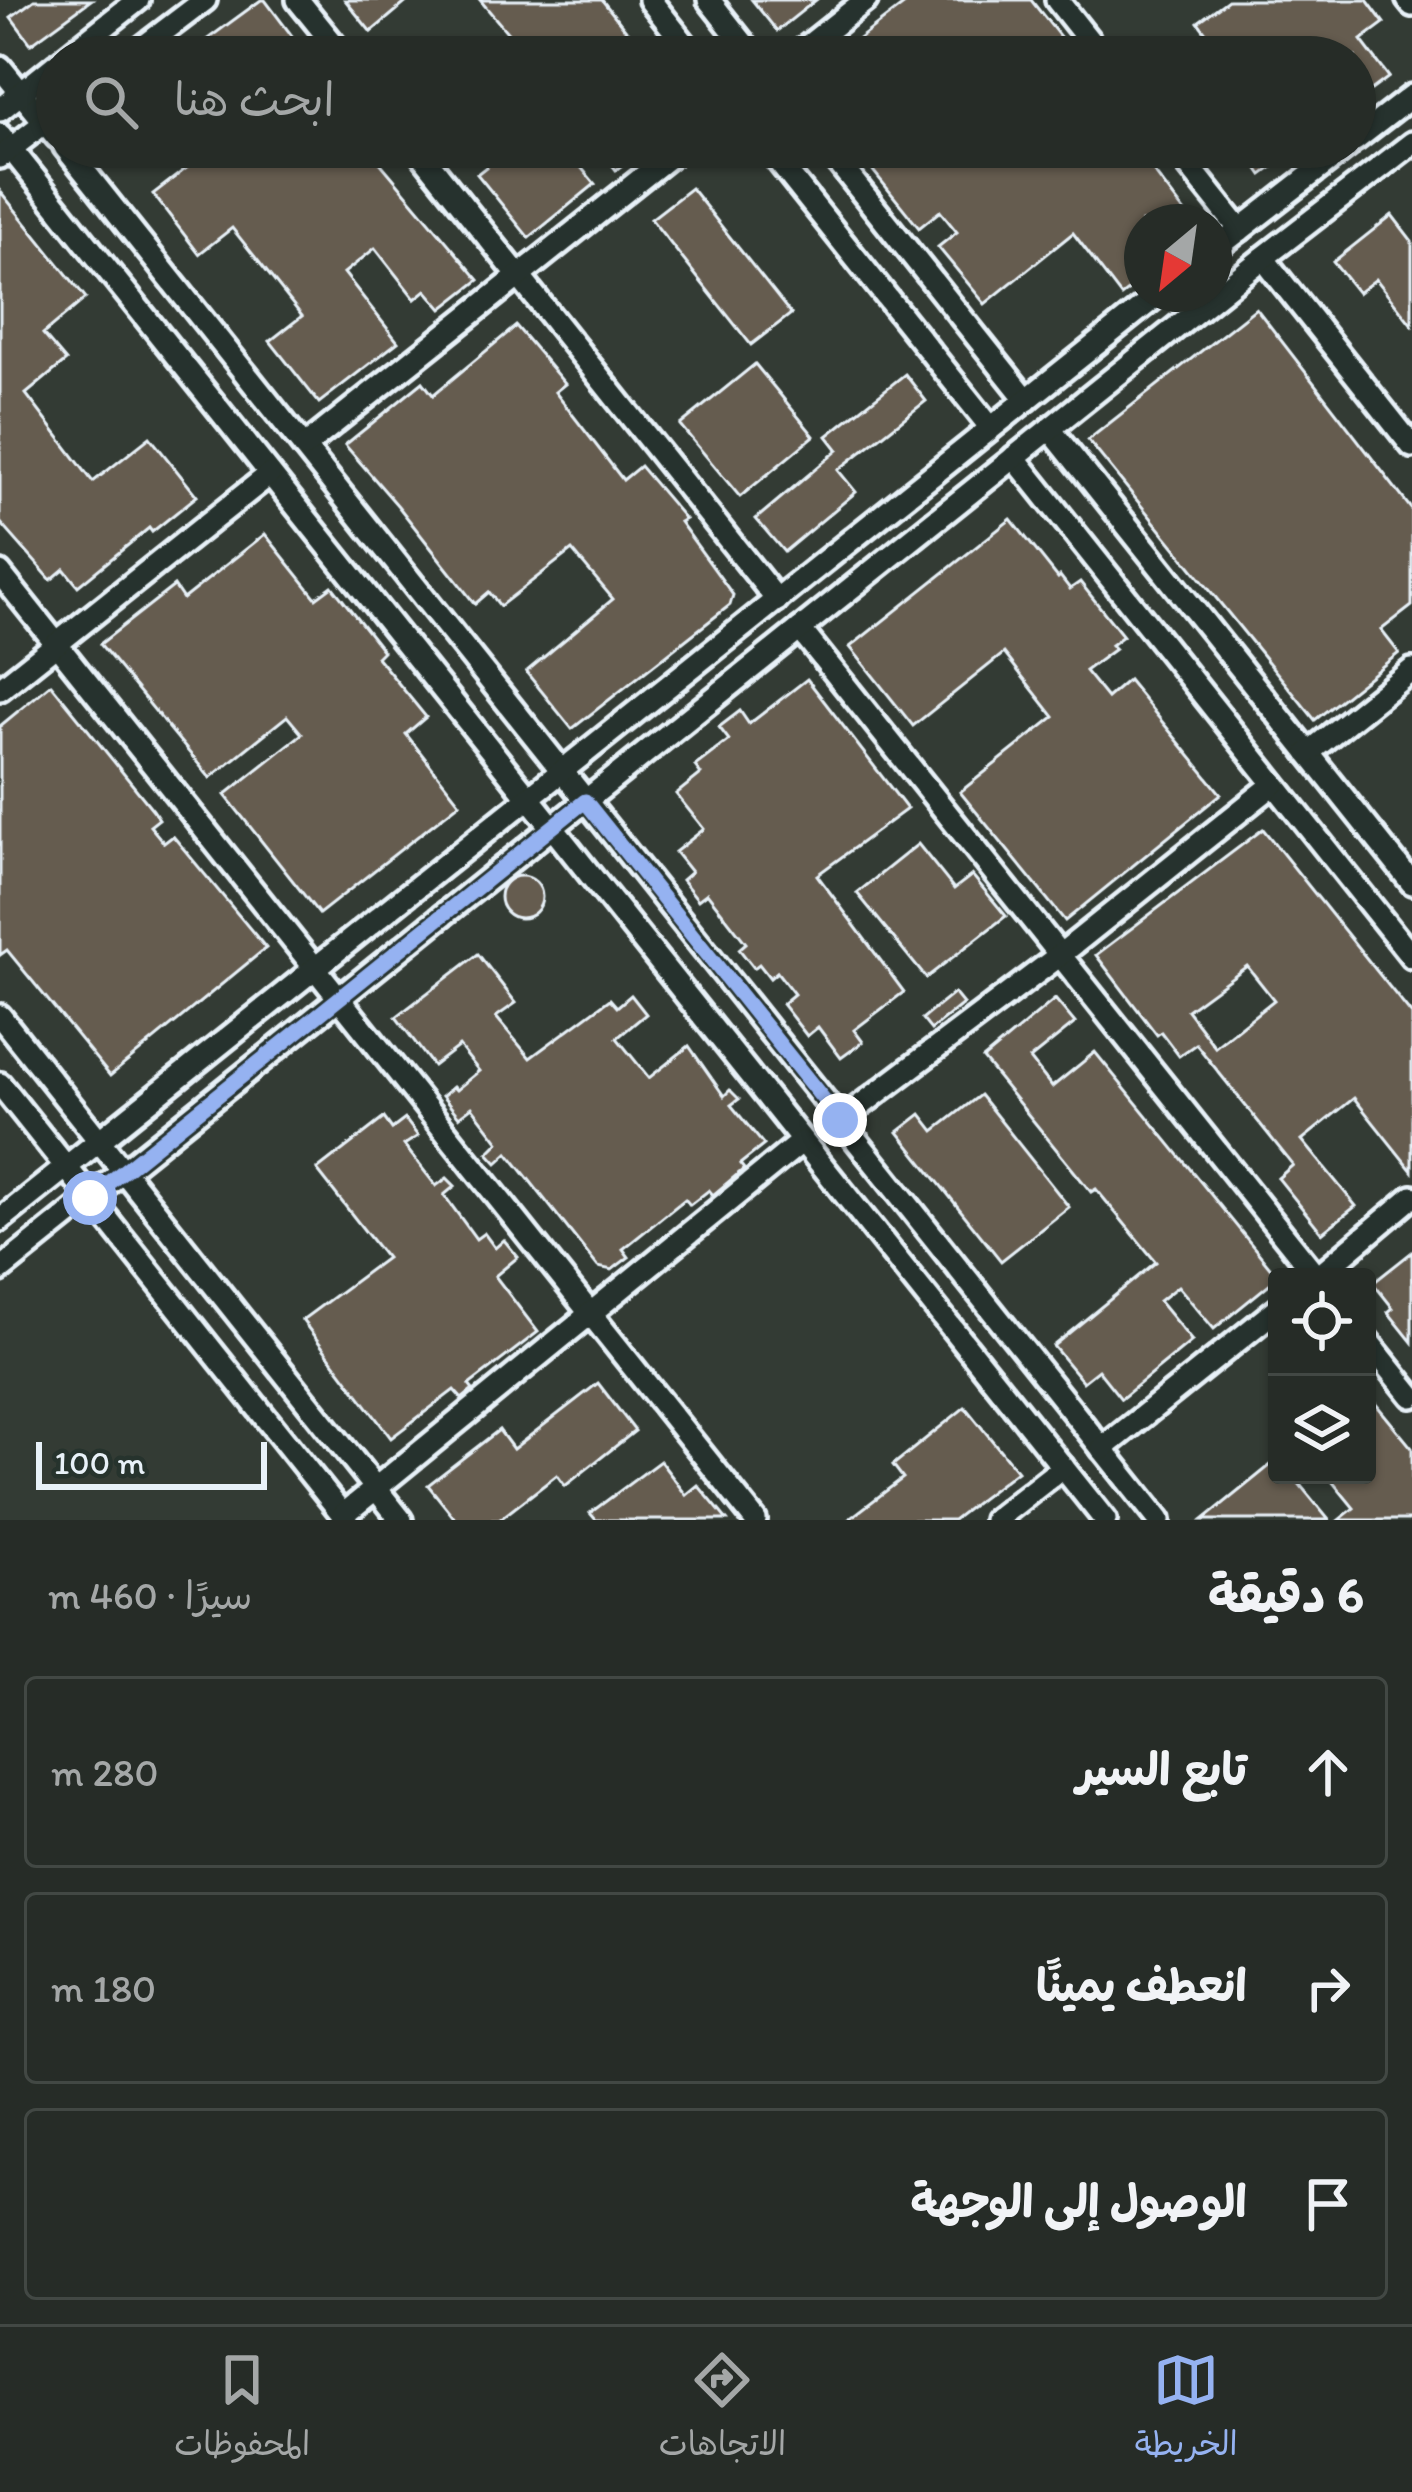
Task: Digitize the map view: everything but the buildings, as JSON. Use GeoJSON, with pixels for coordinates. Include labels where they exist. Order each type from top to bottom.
{"type":"FeatureCollection","features":[{"type":"Feature","properties":{"kind":"street"},"geometry":{"type":"LineString","coordinates":[[93,36],[138,0]]}},
{"type":"Feature","properties":{"kind":"street"},"geometry":{"type":"LineString","coordinates":[[158,36],[206,0]]}},
{"type":"Feature","properties":{"kind":"street"},"geometry":{"type":"LineString","coordinates":[[298,0],[327,36]]}},
{"type":"Feature","properties":{"kind":"street"},"geometry":{"type":"LineString","coordinates":[[650,0],[678,36]]}},
{"type":"Feature","properties":{"kind":"street"},"geometry":{"type":"LineString","coordinates":[[709,0],[737,36]]}},
{"type":"Feature","properties":{"kind":"street"},"geometry":{"type":"LineString","coordinates":[[821,36],[866,0]]}},
{"type":"Feature","properties":{"kind":"street"},"geometry":{"type":"LineString","coordinates":[[1057,0],[1085,36]]}},
{"type":"Feature","properties":{"kind":"street"},"geometry":{"type":"LineString","coordinates":[[0,67],[36,108]]}},
{"type":"Feature","properties":{"kind":"street"},"geometry":{"type":"LineString","coordinates":[[0,110],[36,81]]}},
{"type":"Feature","properties":{"kind":"street"},"geometry":{"type":"LineString","coordinates":[[1376,124],[1412,96]]}},
{"type":"Feature","properties":{"kind":"street"},"geometry":{"type":"LineString","coordinates":[[36,132],[4,147],[1105,1520]]}},
{"type":"Feature","properties":{"kind":"street"},"geometry":{"type":"LineString","coordinates":[[0,1270],[1262,258],[1412,143]]}},
{"type":"Feature","properties":{"kind":"street"},"geometry":{"type":"LineString","coordinates":[[81,168],[1159,1520]]}},
{"type":"Feature","properties":{"kind":"street"},"geometry":{"type":"LineString","coordinates":[[433,168],[777,600]]}},
{"type":"Feature","properties":{"kind":"street"},"geometry":{"type":"LineString","coordinates":[[304,448],[655,168]]}},
{"type":"Feature","properties":{"kind":"street"},"geometry":{"type":"LineString","coordinates":[[784,168],[991,428]]}},
{"type":"Feature","properties":{"kind":"street"},"geometry":{"type":"LineString","coordinates":[[843,168],[1027,400]]}},
{"type":"Feature","properties":{"kind":"street"},"geometry":{"type":"LineString","coordinates":[[1191,168],[1240,230]]}},
{"type":"Feature","properties":{"kind":"street"},"geometry":{"type":"LineString","coordinates":[[1232,236],[1320,168]]}},
{"type":"Feature","properties":{"kind":"street"},"geometry":{"type":"LineString","coordinates":[[1262,258],[1412,446]]}},
{"type":"Feature","properties":{"kind":"street"},"geometry":{"type":"LineString","coordinates":[[0,1220],[1137,312]]}},
{"type":"Feature","properties":{"kind":"street"},"geometry":{"type":"LineString","coordinates":[[1050,429],[1412,884]]}},
{"type":"Feature","properties":{"kind":"street"},"geometry":{"type":"LineString","coordinates":[[1014,458],[1412,957]]}},
{"type":"Feature","properties":{"kind":"street"},"geometry":{"type":"LineString","coordinates":[[0,689],[270,474]]}},
{"type":"Feature","properties":{"kind":"street"},"geometry":{"type":"LineString","coordinates":[[0,573],[755,1520]]}},
{"type":"Feature","properties":{"kind":"street"},"geometry":{"type":"LineString","coordinates":[[800,629],[1317,1277],[1412,1197]]}},
{"type":"Feature","properties":{"kind":"street"},"geometry":{"type":"LineString","coordinates":[[1308,753],[1412,670]]}},
{"type":"Feature","properties":{"kind":"street"},"geometry":{"type":"LineString","coordinates":[[840,1120],[1060,955],[1274,784]]}},
{"type":"Feature","properties":{"kind":"street"},"geometry":{"type":"LineString","coordinates":[[0,1016],[401,1520]]}},
{"type":"Feature","properties":{"kind":"street"},"geometry":{"type":"LineString","coordinates":[[0,1084],[345,1518],[801,1142]]}},
{"type":"Feature","properties":{"kind":"street"},"geometry":{"type":"LineString","coordinates":[[1102,1449],[1268,1316]]}},
{"type":"Feature","properties":{"kind":"street"},"geometry":{"type":"LineString","coordinates":[[1376,1351],[1412,1396]]}},
{"type":"Feature","properties":{"kind":"street"},"geometry":{"type":"LineString","coordinates":[[995,1520],[1063,1467]]}},
{"type":"Feature","properties":{"kind":"route"},"geometry":{"type":"LineString","coordinates":[[90,1198],[585,801],[840,1120]]}}]}
